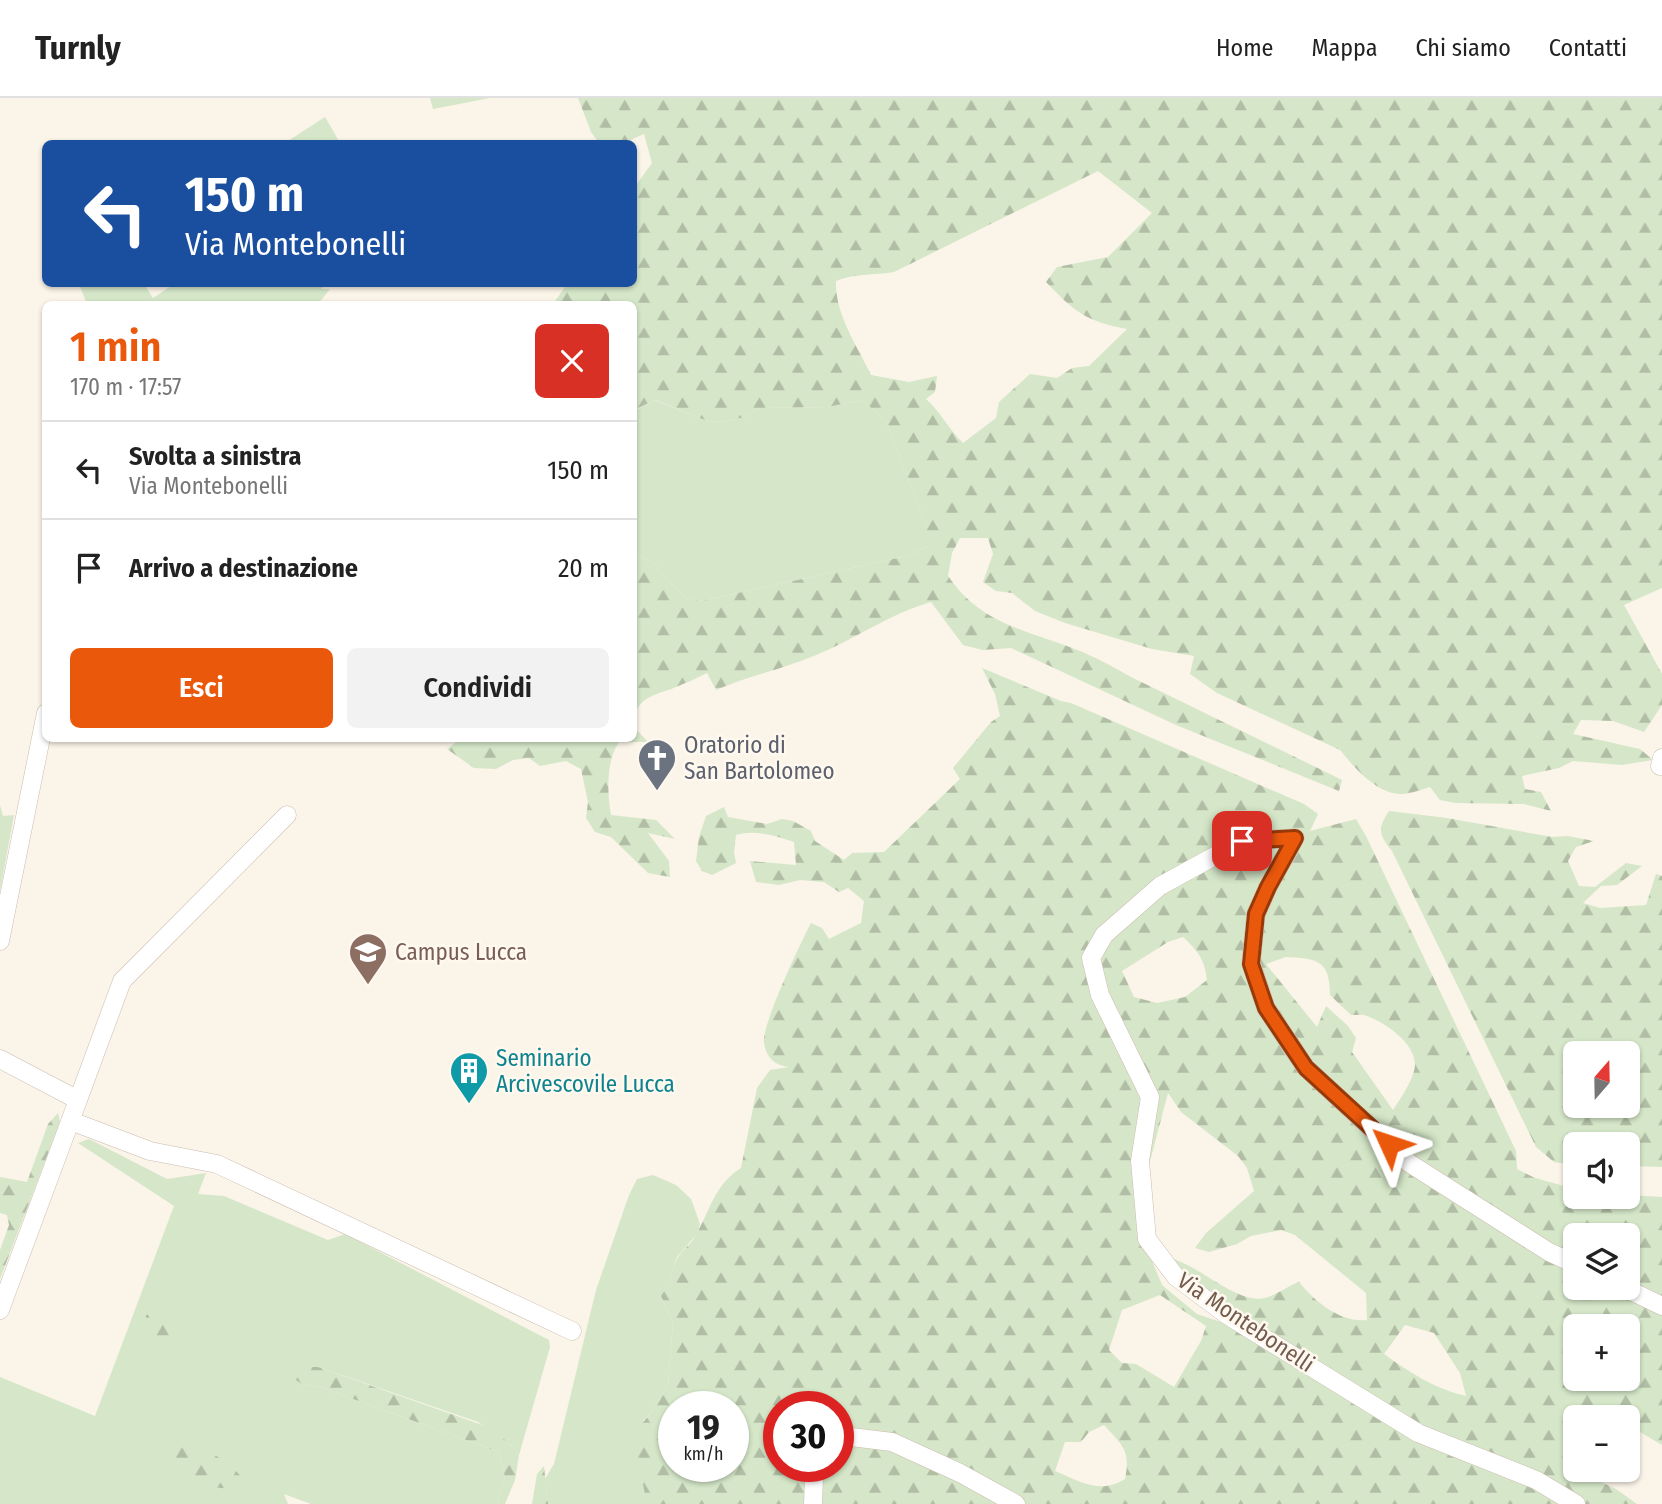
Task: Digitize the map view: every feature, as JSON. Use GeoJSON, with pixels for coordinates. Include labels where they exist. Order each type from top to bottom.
{"type":"FeatureCollection","features":[{"type":"Feature","properties":{"kind":"street"},"geometry":{"type":"LineString","coordinates":[[0,941],[42,728]]}},
{"type":"Feature","properties":{"kind":"street"},"geometry":{"type":"LineString","coordinates":[[0,1310],[122,981],[286,815]]}},
{"type":"Feature","properties":{"kind":"street","name":"Via Montebonelli"},"geometry":{"type":"LineString","coordinates":[[1563,1259],[1409,1163],[1306,1068],[1266,1008],[1251,964],[1256,914],[1295,838],[1242,841],[1160,886],[1104,935],[1091,958],[1100,995],[1150,1097],[1140,1161],[1147,1239],[1176,1277],[1227,1315],[1418,1433],[1536,1480],[1576,1504]]}},
{"type":"Feature","properties":{"kind":"street"},"geometry":{"type":"LineString","coordinates":[[0,1059],[78,1100]]}},
{"type":"Feature","properties":{"kind":"street"},"geometry":{"type":"LineString","coordinates":[[71,1121],[150,1151],[217,1164],[572,1332]]}},
{"type":"Feature","properties":{"kind":"street"},"geometry":{"type":"LineString","coordinates":[[1640,1295],[1662,1306]]}},
{"type":"Feature","properties":{"kind":"street"},"geometry":{"type":"LineString","coordinates":[[854,1438],[892,1443],[960,1474],[1016,1504]]}},
{"type":"Feature","properties":{"kind":"street"},"geometry":{"type":"LineString","coordinates":[[813,1504],[814,1482]]}},
{"type":"Feature","properties":{"kind":"green space"},"geometry":{"type":"Polygon","coordinates":[[[430,98],[490,98],[433,109],[430,98]]]}},
{"type":"Feature","properties":{"kind":"green space"},"geometry":{"type":"Polygon","coordinates":[[[578,98],[1662,98],[1662,588],[1624,605],[1662,674],[1662,705],[1644,732],[1613,721],[1581,720],[1573,734],[1640,749],[1653,760],[1622,765],[1573,761],[1559,768],[1522,776],[1525,789],[1541,792],[1551,811],[1524,804],[1456,803],[1440,800],[1430,787],[1406,794],[1384,790],[1367,779],[1340,750],[1217,693],[1190,674],[1194,656],[1152,649],[1065,623],[1035,611],[1012,593],[996,591],[983,582],[993,554],[988,538],[960,538],[952,553],[948,576],[973,604],[1001,622],[1092,656],[1342,780],[1339,791],[1176,725],[1011,648],[983,650],[963,645],[931,602],[903,612],[810,658],[716,690],[707,673],[650,697],[637,710],[637,555],[656,565],[685,597],[701,601],[911,555],[927,546],[927,527],[885,419],[861,400],[828,407],[760,408],[745,417],[723,422],[707,421],[655,400],[637,409],[637,301],[555,301],[565,287],[637,287],[637,184],[652,163],[644,134],[631,140],[597,140],[578,98]],[[1098,171],[894,272],[836,281],[837,294],[848,330],[871,375],[909,382],[937,376],[935,392],[926,399],[963,443],[996,418],[999,402],[1030,374],[1057,378],[1072,368],[1089,366],[1127,329],[1082,314],[1046,282],[1057,267],[1108,257],[1152,213],[1098,171]]]}},
{"type":"Feature","properties":{"kind":"green space"},"geometry":{"type":"Polygon","coordinates":[[[325,117],[338,140],[290,140],[325,117]]]}},
{"type":"Feature","properties":{"kind":"green space"},"geometry":{"type":"Polygon","coordinates":[[[80,287],[146,287],[153,298],[170,287],[330,289],[320,301],[86,301],[80,287]]]}},
{"type":"Feature","properties":{"kind":"green space"},"geometry":{"type":"Polygon","coordinates":[[[654,400],[707,421],[723,422],[745,417],[760,408],[828,407],[861,400],[885,419],[927,527],[927,546],[911,555],[701,601],[685,597],[656,565],[637,555],[637,409],[654,400]]]}},
{"type":"Feature","properties":{"kind":"green space"},"geometry":{"type":"Polygon","coordinates":[[[982,668],[1071,703],[1304,804],[1318,814],[1310,831],[1356,819],[1516,1151],[1517,1169],[1535,1178],[1563,1186],[1563,1209],[1640,1209],[1640,1196],[1662,1197],[1662,1445],[1640,1432],[1640,1405],[1563,1405],[1563,1482],[1601,1482],[1637,1504],[647,1504],[635,1445],[638,1428],[658,1402],[658,1482],[749,1482],[749,1391],[665,1391],[668,1386],[673,1322],[661,1296],[678,1257],[694,1239],[719,1190],[732,1174],[741,1168],[757,1088],[770,1070],[789,1067],[776,1063],[770,1057],[765,1049],[765,1034],[783,984],[811,923],[822,928],[829,939],[861,923],[864,901],[848,888],[839,892],[824,882],[800,880],[779,885],[756,882],[750,861],[796,865],[794,842],[765,834],[736,835],[736,863],[712,875],[702,871],[696,861],[699,837],[706,816],[724,807],[728,817],[767,824],[782,819],[793,821],[811,831],[815,841],[844,860],[852,853],[884,852],[960,779],[953,768],[991,722],[1000,716],[995,694],[982,668]],[[1183,937],[1168,942],[1122,971],[1134,997],[1157,1003],[1185,997],[1207,980],[1200,956],[1183,937]],[[1286,957],[1266,964],[1317,1027],[1326,1006],[1348,1026],[1356,1038],[1352,1052],[1393,1110],[1407,1088],[1415,1065],[1414,1057],[1405,1042],[1375,1019],[1364,1015],[1351,1015],[1330,995],[1325,968],[1314,960],[1286,957]],[[1168,1093],[1148,1169],[1145,1244],[1162,1285],[1197,1314],[1242,1329],[1175,1274],[1170,1258],[1194,1268],[1230,1290],[1254,1298],[1269,1297],[1299,1282],[1329,1310],[1348,1318],[1367,1320],[1366,1293],[1295,1235],[1281,1230],[1251,1236],[1237,1244],[1209,1252],[1195,1248],[1206,1233],[1254,1191],[1247,1168],[1238,1156],[1181,1112],[1168,1093]],[[1160,1295],[1122,1310],[1109,1350],[1122,1363],[1136,1364],[1174,1387],[1201,1341],[1206,1326],[1160,1295]],[[1405,1325],[1384,1354],[1433,1384],[1466,1396],[1460,1373],[1434,1333],[1405,1325]],[[1104,1425],[1089,1432],[1081,1442],[1065,1442],[1055,1471],[1098,1486],[1116,1484],[1125,1479],[1126,1454],[1104,1425]]]}},
{"type":"Feature","properties":{"kind":"green space"},"geometry":{"type":"Polygon","coordinates":[[[637,730],[648,742],[637,742],[637,730]]]}},
{"type":"Feature","properties":{"kind":"green space"},"geometry":{"type":"Polygon","coordinates":[[[456,742],[619,742],[612,758],[609,777],[611,815],[656,820],[675,839],[648,833],[669,861],[670,877],[648,873],[611,837],[595,832],[586,818],[588,802],[581,769],[566,761],[540,766],[529,758],[513,760],[496,769],[474,768],[447,749],[456,742]]]}},
{"type":"Feature","properties":{"kind":"green space"},"geometry":{"type":"Polygon","coordinates":[[[0,805],[3,816],[14,815],[0,891],[0,805]]]}},
{"type":"Feature","properties":{"kind":"green space"},"geometry":{"type":"Polygon","coordinates":[[[1389,811],[1447,818],[1552,837],[1568,836],[1594,841],[1576,847],[1568,861],[1579,886],[1595,887],[1626,863],[1642,866],[1617,885],[1601,886],[1583,903],[1600,908],[1646,905],[1656,874],[1662,876],[1662,1167],[1640,1166],[1640,1132],[1563,1132],[1563,1163],[1554,1162],[1536,1147],[1392,851],[1384,841],[1381,827],[1389,811]]]}},
{"type":"Feature","properties":{"kind":"green space"},"geometry":{"type":"Polygon","coordinates":[[[58,1113],[60,1122],[0,1279],[0,1250],[9,1225],[7,1215],[0,1213],[0,1177],[27,1182],[48,1124],[58,1113]]]}},
{"type":"Feature","properties":{"kind":"green space"},"geometry":{"type":"Polygon","coordinates":[[[89,1139],[167,1179],[206,1173],[198,1194],[224,1196],[328,1240],[345,1234],[549,1340],[550,1347],[519,1455],[509,1443],[478,1422],[318,1367],[302,1384],[323,1388],[499,1452],[505,1478],[497,1504],[311,1504],[284,1494],[288,1504],[0,1504],[0,1377],[95,1416],[174,1206],[78,1143],[89,1139]]]}},
{"type":"Feature","properties":{"kind":"green space"},"geometry":{"type":"Polygon","coordinates":[[[653,1175],[676,1185],[691,1199],[700,1224],[697,1234],[677,1257],[667,1287],[661,1296],[673,1322],[668,1386],[665,1391],[658,1391],[658,1402],[643,1421],[647,1504],[548,1504],[545,1479],[554,1464],[596,1290],[637,1179],[653,1175]]]}},
{"type":"Feature","properties":{"kind":"green space"},"geometry":{"type":"Polygon","coordinates":[[[159,1311],[190,1331],[188,1337],[146,1334],[146,1315],[159,1311]]]}},
{"type":"Feature","properties":{"kind":"green space"},"geometry":{"type":"Polygon","coordinates":[[[298,1367],[318,1367],[488,1427],[509,1443],[519,1455],[515,1480],[505,1504],[497,1504],[505,1478],[499,1452],[323,1388],[302,1384],[284,1372],[298,1367]]]}},
{"type":"Feature","properties":{"kind":"green space"},"geometry":{"type":"Polygon","coordinates":[[[172,1438],[203,1449],[223,1460],[245,1483],[234,1487],[213,1487],[192,1477],[169,1452],[172,1438]]]}},
{"type":"Feature","properties":{"kind":"green space"},"geometry":{"type":"Polygon","coordinates":[[[544,1466],[548,1504],[532,1504],[537,1474],[544,1466]]]}},
{"type":"Feature","properties":{"kind":"place","name":"Oratorio di San Bartolomeo"},"geometry":{"type":"Point","coordinates":[657,792]}},
{"type":"Feature","properties":{"kind":"place","name":"Campus Lucca"},"geometry":{"type":"Point","coordinates":[368,986]}},
{"type":"Feature","properties":{"kind":"place","name":"Seminario Arcivescovile Lucca"},"geometry":{"type":"Point","coordinates":[469,1105]}},
{"type":"Feature","properties":{"kind":"route"},"geometry":{"type":"LineString","coordinates":[[1242,841],[1295,838],[1256,914],[1251,964],[1266,1008],[1306,1068],[1389,1144]]}}]}
